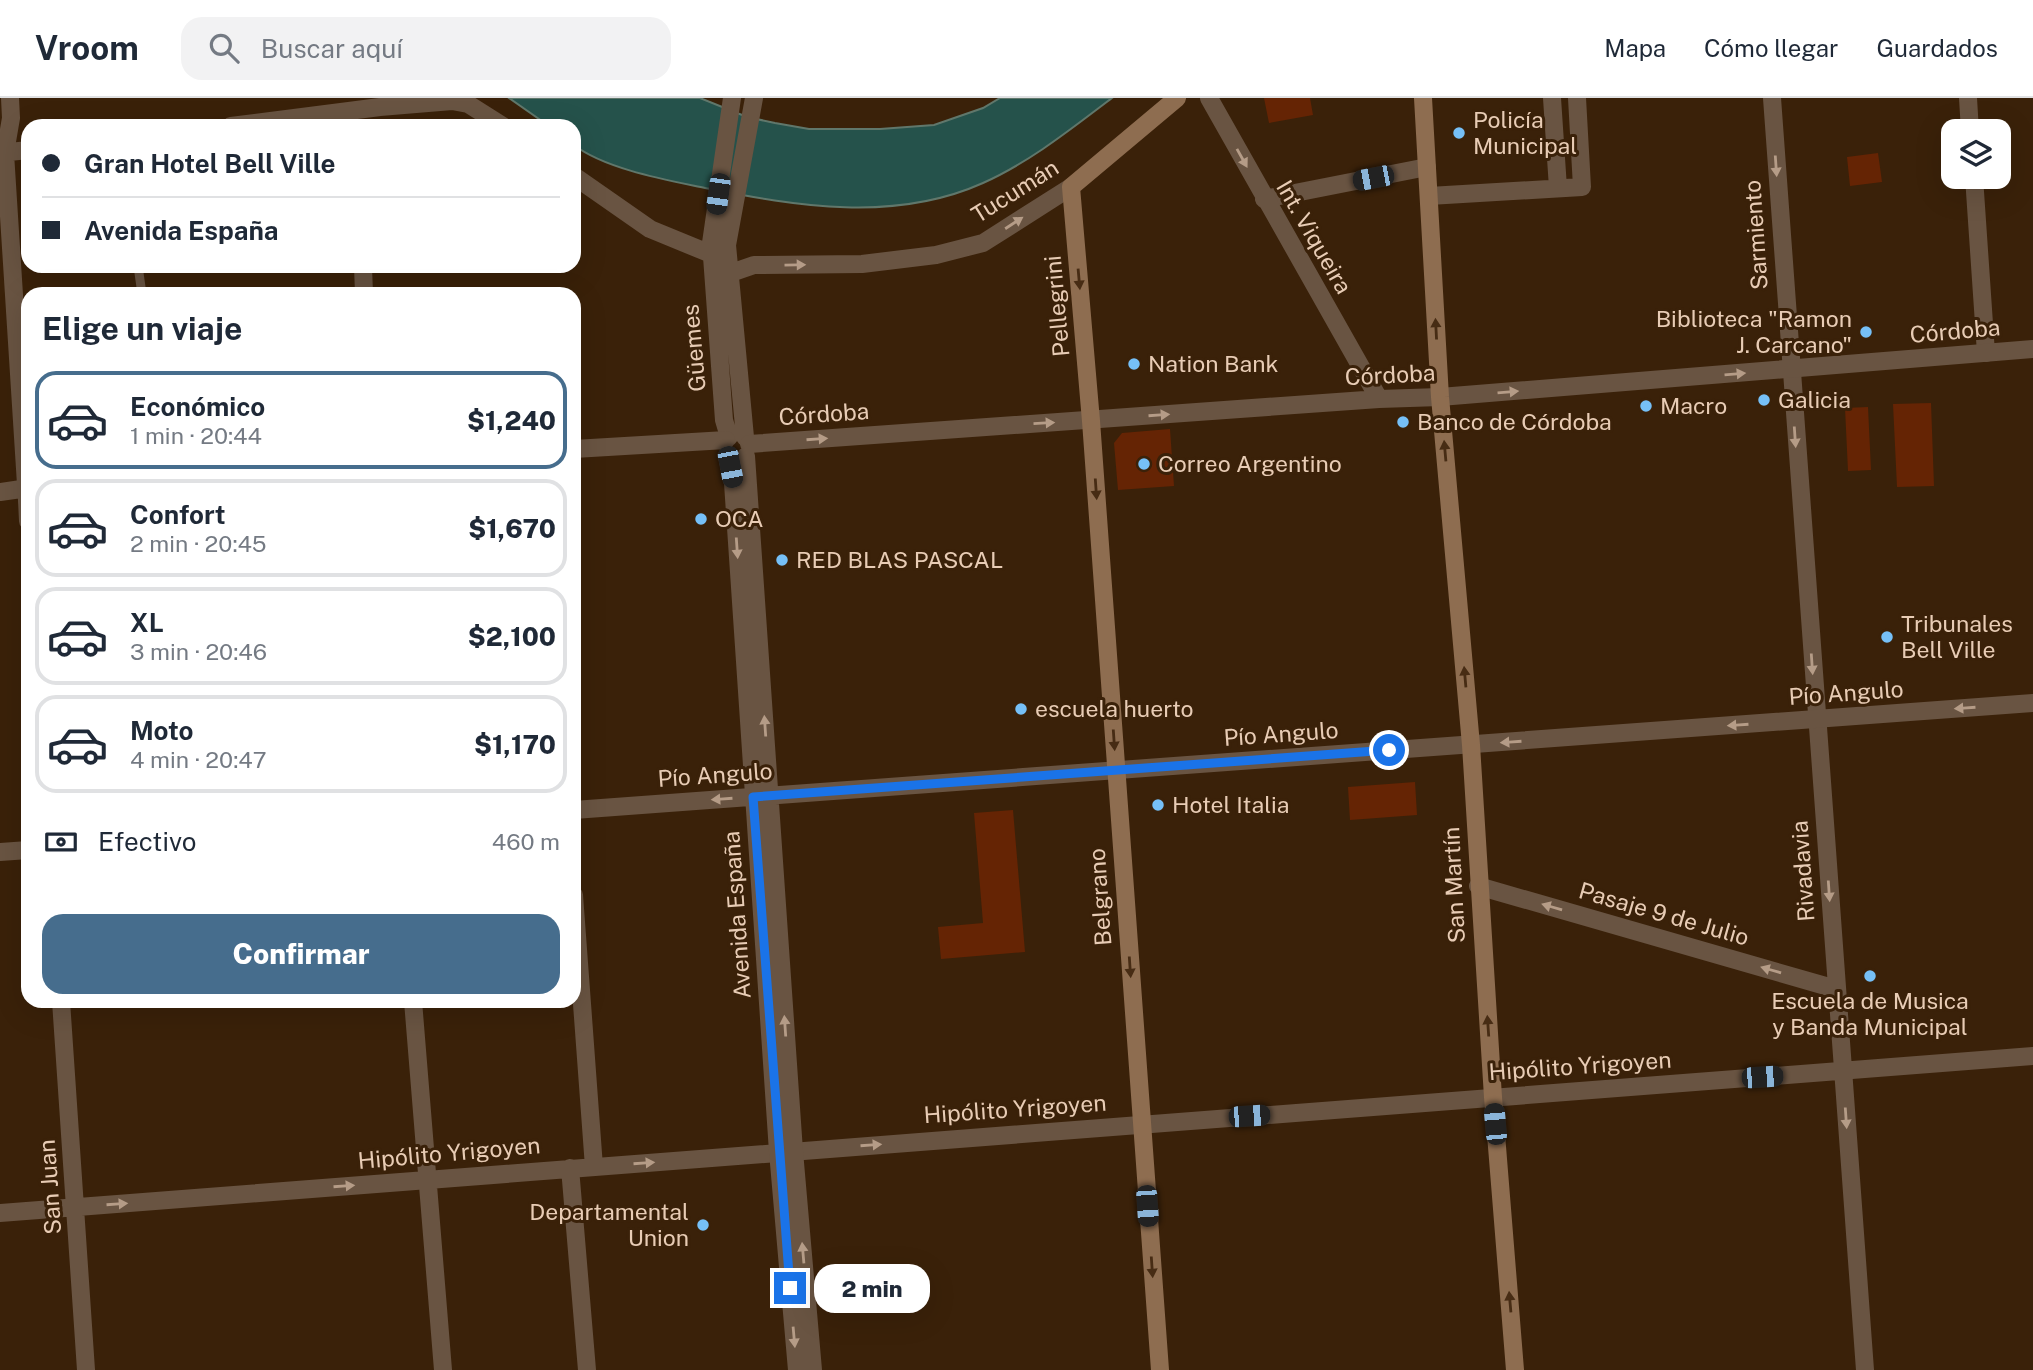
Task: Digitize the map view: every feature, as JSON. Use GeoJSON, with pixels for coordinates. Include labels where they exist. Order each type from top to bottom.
{"type":"FeatureCollection","features":[{"type":"Feature","properties":{"kind":"main road","name":"Tucumán"},"geometry":{"type":"LineString","coordinates":[[1071,187],[1177,98]]}},
{"type":"Feature","properties":{"kind":"main road","name":"San Martín"},"geometry":{"type":"LineString","coordinates":[[1423,98],[1440,397],[1471,744],[1478,886],[1515,1370]]}},
{"type":"Feature","properties":{"kind":"main road","name":"Pellegrini"},"geometry":{"type":"LineString","coordinates":[[1071,187],[1091,421]]}},
{"type":"Feature","properties":{"kind":"main road","name":"Belgrano"},"geometry":{"type":"LineString","coordinates":[[1091,421],[1160,1370]]}},
{"type":"Feature","properties":{"kind":"street"},"geometry":{"type":"LineString","coordinates":[[10,98],[11,118],[2,153],[21,372]]}},
{"type":"Feature","properties":{"kind":"street","name":"Güemes"},"geometry":{"type":"LineString","coordinates":[[732,98],[711,254],[724,420],[735,446]]}},
{"type":"Feature","properties":{"kind":"street","name":"Güemes"},"geometry":{"type":"LineString","coordinates":[[735,446],[727,245],[754,98]]}},
{"type":"Feature","properties":{"kind":"street","name":"Int. Viqueira"},"geometry":{"type":"LineString","coordinates":[[1209,98],[1379,399]]}},
{"type":"Feature","properties":{"kind":"street"},"geometry":{"type":"LineString","coordinates":[[1552,98],[1558,188]]}},
{"type":"Feature","properties":{"kind":"street"},"geometry":{"type":"LineString","coordinates":[[1429,196],[1582,187],[1577,98]]}},
{"type":"Feature","properties":{"kind":"street","name":"Sarmiento"},"geometry":{"type":"LineString","coordinates":[[1772,98],[1790,369]]}},
{"type":"Feature","properties":{"kind":"street"},"geometry":{"type":"LineString","coordinates":[[1968,98],[1969,119]]}},
{"type":"Feature","properties":{"kind":"street"},"geometry":{"type":"LineString","coordinates":[[354,119],[452,101],[468,104],[492,119]]}},
{"type":"Feature","properties":{"kind":"street"},"geometry":{"type":"LineString","coordinates":[[2,153],[21,151]]}},
{"type":"Feature","properties":{"kind":"street"},"geometry":{"type":"LineString","coordinates":[[1264,199],[1427,167]]}},
{"type":"Feature","properties":{"kind":"street"},"geometry":{"type":"LineString","coordinates":[[581,181],[650,229],[672,241],[711,254]]}},
{"type":"Feature","properties":{"kind":"street","name":"Tucumán"},"geometry":{"type":"LineString","coordinates":[[728,268],[754,265],[862,264],[936,255],[984,243],[1071,187]]}},
{"type":"Feature","properties":{"kind":"street"},"geometry":{"type":"LineString","coordinates":[[1975,189],[1986,353]]}},
{"type":"Feature","properties":{"kind":"street","name":"Córdoba"},"geometry":{"type":"LineString","coordinates":[[581,460],[735,446],[1379,399],[1440,397],[2033,349]]}},
{"type":"Feature","properties":{"kind":"street","name":"Rivadavia"},"geometry":{"type":"LineString","coordinates":[[1790,369],[1866,1370]]}},
{"type":"Feature","properties":{"kind":"street","name":"Córdoba"},"geometry":{"type":"LineString","coordinates":[[581,449],[735,446]]}},
{"type":"Feature","properties":{"kind":"street","name":"Avenida España"},"geometry":{"type":"LineString","coordinates":[[735,446],[786,1152],[797,1370]]}},
{"type":"Feature","properties":{"kind":"street"},"geometry":{"type":"LineString","coordinates":[[0,492],[21,494]]}},
{"type":"Feature","properties":{"kind":"street"},"geometry":{"type":"LineString","coordinates":[[0,502],[21,496]]}},
{"type":"Feature","properties":{"kind":"street","name":"Pío Angulo"},"geometry":{"type":"LineString","coordinates":[[581,809],[2033,704]]}},
{"type":"Feature","properties":{"kind":"street"},"geometry":{"type":"LineString","coordinates":[[0,852],[21,850]]}},
{"type":"Feature","properties":{"kind":"street","name":"Pasaje 9 de Julio"},"geometry":{"type":"LineString","coordinates":[[1478,886],[1836,989]]}},
{"type":"Feature","properties":{"kind":"street"},"geometry":{"type":"LineString","coordinates":[[581,990],[594,1167]]}},
{"type":"Feature","properties":{"kind":"street","name":"San Juan"},"geometry":{"type":"LineString","coordinates":[[62,1008],[86,1370]]}},
{"type":"Feature","properties":{"kind":"street"},"geometry":{"type":"LineString","coordinates":[[414,1008],[443,1370]]}},
{"type":"Feature","properties":{"kind":"street","name":"Hipólito Yrigoyen"},"geometry":{"type":"LineString","coordinates":[[0,1213],[2033,1056]]}},
{"type":"Feature","properties":{"kind":"street","name":"Avenida España"},"geometry":{"type":"LineString","coordinates":[[786,1152],[813,1370]]}},
{"type":"Feature","properties":{"kind":"street"},"geometry":{"type":"LineString","coordinates":[[570,1168],[587,1370]]}},
{"type":"Feature","properties":{"kind":"water"},"geometry":{"type":"Polygon","coordinates":[[[509,98],[700,98],[747,117],[809,129],[880,129],[934,125],[983,108],[1000,98],[1112,98],[1034,155],[983,183],[915,203],[880,207],[810,205],[740,195],[637,172],[602,161],[581,149],[581,119],[539,119],[509,98]]]}},
{"type":"Feature","properties":{"kind":"building"},"geometry":{"type":"Polygon","coordinates":[[[1264,98],[1310,98],[1313,115],[1269,123],[1264,98]]]}},
{"type":"Feature","properties":{"kind":"building"},"geometry":{"type":"Polygon","coordinates":[[[1878,153],[1882,182],[1850,186],[1847,157],[1878,153]]]}},
{"type":"Feature","properties":{"kind":"building"},"geometry":{"type":"Polygon","coordinates":[[[1931,403],[1934,486],[1897,487],[1893,404],[1931,403]]]}},
{"type":"Feature","properties":{"kind":"building"},"geometry":{"type":"Polygon","coordinates":[[[1868,407],[1871,470],[1848,471],[1845,408],[1868,407]]]}},
{"type":"Feature","properties":{"kind":"building","name":"Correo Argentino"},"geometry":{"type":"Polygon","coordinates":[[[1170,429],[1174,486],[1118,490],[1114,443],[1122,433],[1170,429]]]}},
{"type":"Feature","properties":{"kind":"building"},"geometry":{"type":"Polygon","coordinates":[[[1415,782],[1417,815],[1350,820],[1348,787],[1415,782]]]}},
{"type":"Feature","properties":{"kind":"building"},"geometry":{"type":"Polygon","coordinates":[[[1013,810],[1025,952],[941,959],[938,927],[983,923],[974,813],[1013,810]]]}},
{"type":"Feature","properties":{"kind":"place","name":"Policía Municipal"},"geometry":{"type":"Point","coordinates":[1459,133]}},
{"type":"Feature","properties":{"kind":"place","name":"Biblioteca \"Ramon J. Carcano\""},"geometry":{"type":"Point","coordinates":[1866,332]}},
{"type":"Feature","properties":{"kind":"place","name":"Nation Bank"},"geometry":{"type":"Point","coordinates":[1134,364]}},
{"type":"Feature","properties":{"kind":"place","name":"Galicia"},"geometry":{"type":"Point","coordinates":[1764,400]}},
{"type":"Feature","properties":{"kind":"place","name":"Macro"},"geometry":{"type":"Point","coordinates":[1646,406]}},
{"type":"Feature","properties":{"kind":"place","name":"Banco de Córdoba"},"geometry":{"type":"Point","coordinates":[1403,422]}},
{"type":"Feature","properties":{"kind":"place","name":"Correo Argentino"},"geometry":{"type":"Point","coordinates":[1144,464]}},
{"type":"Feature","properties":{"kind":"place","name":"OCA"},"geometry":{"type":"Point","coordinates":[701,519]}},
{"type":"Feature","properties":{"kind":"place","name":"RED BLAS PASCAL"},"geometry":{"type":"Point","coordinates":[782,560]}},
{"type":"Feature","properties":{"kind":"place","name":"Tribunales Bell Ville"},"geometry":{"type":"Point","coordinates":[1887,637]}},
{"type":"Feature","properties":{"kind":"place","name":"escuela huerto"},"geometry":{"type":"Point","coordinates":[1021,709]}},
{"type":"Feature","properties":{"kind":"place","name":"Hotel Italia"},"geometry":{"type":"Point","coordinates":[1158,805]}},
{"type":"Feature","properties":{"kind":"place","name":"Escuela de Musica y Banda Municipal"},"geometry":{"type":"Point","coordinates":[1870,976]}},
{"type":"Feature","properties":{"kind":"place","name":"Departamental Union"},"geometry":{"type":"Point","coordinates":[703,1225]}},
{"type":"Feature","properties":{"kind":"route"},"geometry":{"type":"LineString","coordinates":[[790,1288],[753,797],[1389,750]]}}]}
